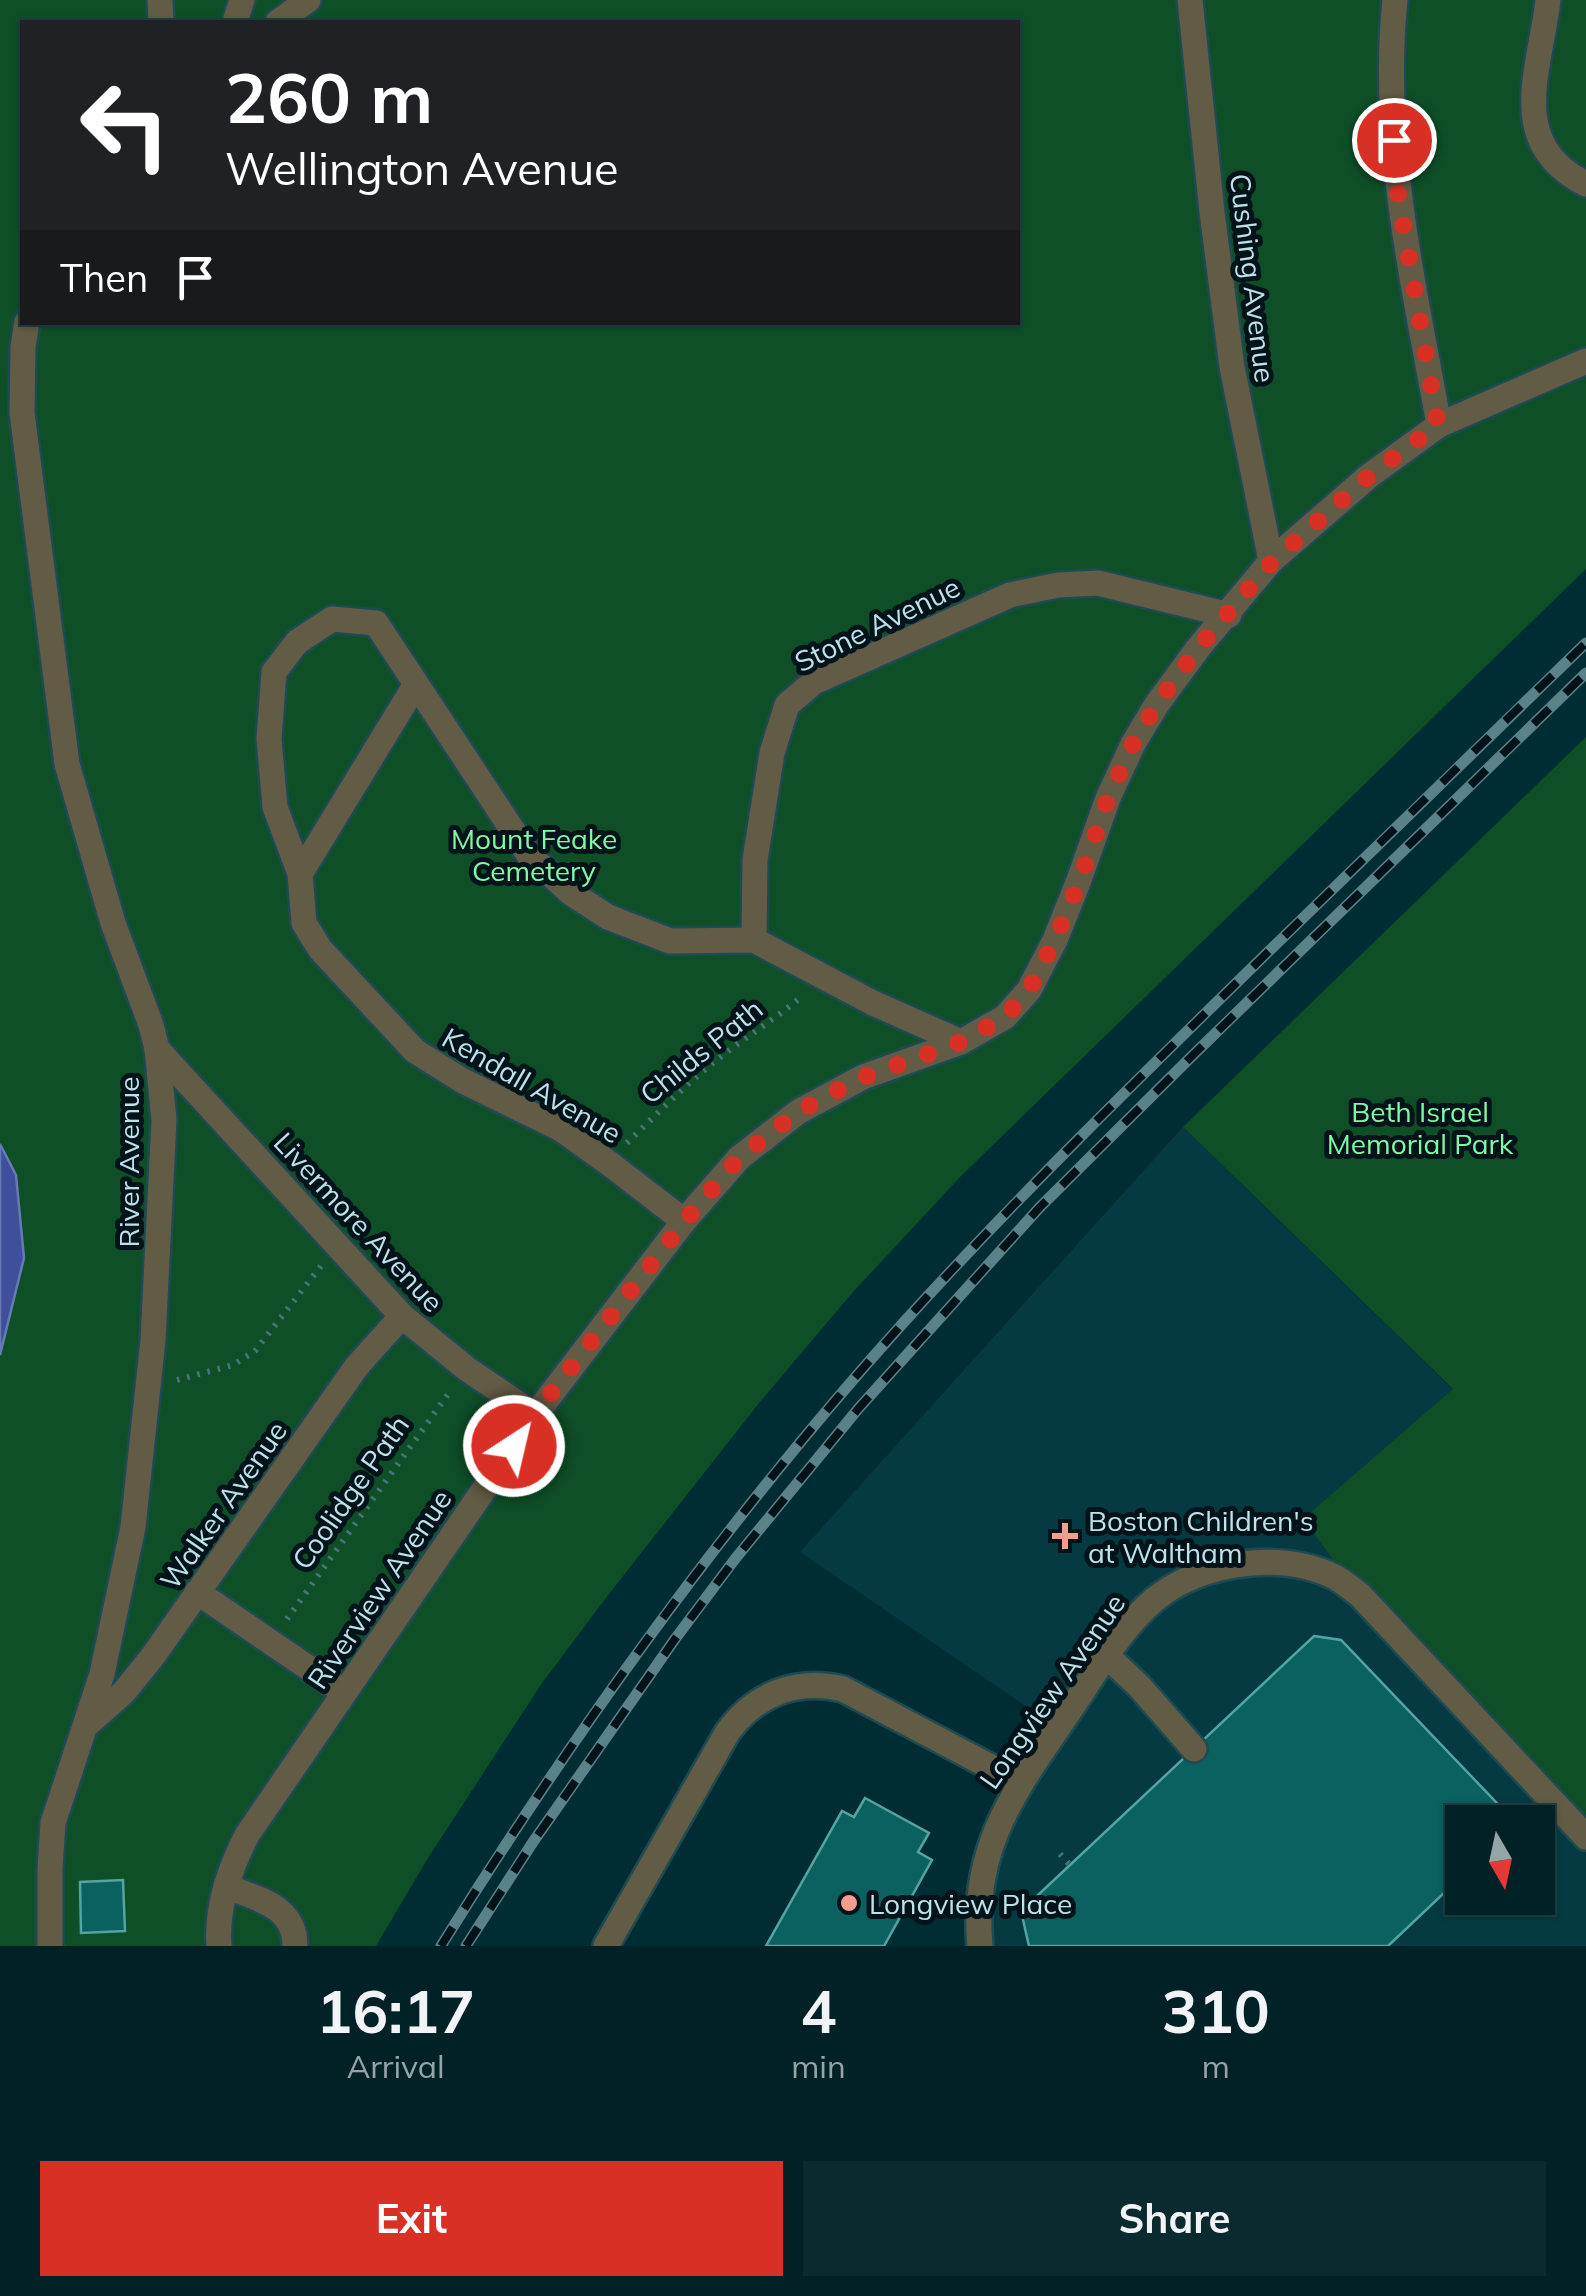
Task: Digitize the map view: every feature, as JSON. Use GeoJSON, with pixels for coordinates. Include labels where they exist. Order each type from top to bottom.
{"type":"FeatureCollection","features":[{"type":"Feature","properties":{"kind":"street"},"geometry":{"type":"LineString","coordinates":[[281,20],[307,0]]}},
{"type":"Feature","properties":{"kind":"street","name":"Cushing Avenue"},"geometry":{"type":"LineString","coordinates":[[1190,0],[1232,367],[1272,562]]}},
{"type":"Feature","properties":{"kind":"street"},"geometry":{"type":"LineString","coordinates":[[1395,0],[1391,56],[1398,194],[1438,425]]}},
{"type":"Feature","properties":{"kind":"street"},"geometry":{"type":"LineString","coordinates":[[1548,0],[1533,97],[1536,133],[1554,162],[1586,184]]}},
{"type":"Feature","properties":{"kind":"street","name":"River Avenue"},"geometry":{"type":"LineString","coordinates":[[27,325],[23,346],[22,413],[68,764],[109,910],[157,1049],[164,1120],[150,1382],[128,1556],[88,1724],[53,1823],[50,1946]]}},
{"type":"Feature","properties":{"kind":"street","name":"Riverview Avenue"},"geometry":{"type":"LineString","coordinates":[[219,1946],[226,1886],[248,1835],[535,1414],[684,1222],[739,1158],[798,1112],[864,1077],[961,1042],[1005,1017],[1029,990],[1055,940],[1108,798],[1133,744],[1199,647],[1272,562],[1369,476],[1438,425],[1586,361]]}},
{"type":"Feature","properties":{"kind":"street","name":"Stone Avenue"},"geometry":{"type":"LineString","coordinates":[[754,940],[755,860],[772,752],[787,705],[814,682],[1010,595],[1058,585],[1098,584],[1229,615]]}},
{"type":"Feature","properties":{"kind":"street","name":"Kendall Avenue"},"geometry":{"type":"LineString","coordinates":[[416,684],[376,623],[332,620],[297,642],[274,672],[269,739],[274,807],[300,874],[304,923],[320,949],[415,1051],[463,1081],[548,1122],[684,1222]]}},
{"type":"Feature","properties":{"kind":"street"},"geometry":{"type":"LineString","coordinates":[[300,874],[416,684],[529,854],[571,893],[608,917],[670,941],[754,940],[873,1003],[961,1042]]}},
{"type":"Feature","properties":{"kind":"street","name":"Livermore Avenue"},"geometry":{"type":"LineString","coordinates":[[157,1049],[402,1316],[467,1369],[535,1414]]}},
{"type":"Feature","properties":{"kind":"street","name":"Walker Avenue"},"geometry":{"type":"LineString","coordinates":[[88,1724],[137,1676],[357,1366],[402,1316]]}},
{"type":"Feature","properties":{"kind":"street","name":"Longview Avenue"},"geometry":{"type":"LineString","coordinates":[[980,1946],[981,1882],[988,1852],[1002,1814],[1021,1784],[1140,1614],[1182,1582],[1235,1566],[1271,1563],[1317,1570],[1360,1594],[1586,1837]]}},
{"type":"Feature","properties":{"kind":"street"},"geometry":{"type":"LineString","coordinates":[[197,1592],[344,1692]]}},
{"type":"Feature","properties":{"kind":"street"},"geometry":{"type":"LineString","coordinates":[[1107,1656],[1194,1749]]}},
{"type":"Feature","properties":{"kind":"street"},"geometry":{"type":"LineString","coordinates":[[606,1946],[727,1733],[749,1708],[787,1688],[806,1684],[843,1688],[1021,1784]]}},
{"type":"Feature","properties":{"kind":"street"},"geometry":{"type":"LineString","coordinates":[[226,1886],[280,1910],[294,1929],[295,1946]]}},
{"type":"Feature","properties":{"kind":"path","name":"Childs Path"},"geometry":{"type":"LineString","coordinates":[[610,1164],[626,1144],[720,1058],[825,977]]}},
{"type":"Feature","properties":{"kind":"path"},"geometry":{"type":"LineString","coordinates":[[150,1382],[178,1380],[233,1366],[255,1350],[338,1245]]}},
{"type":"Feature","properties":{"kind":"path","name":"Coolidge Path"},"geometry":{"type":"LineString","coordinates":[[271,1642],[467,1369]]}},
{"type":"Feature","properties":{"kind":"path"},"geometry":{"type":"LineString","coordinates":[[1060,1854],[1070,1864]]}},
{"type":"Feature","properties":{"kind":"shaded area","name":"Boston Children's at Waltham"},"geometry":{"type":"Polygon","coordinates":[[[1183,1127],[1453,1390],[1586,1837],[1586,1946],[980,1946],[981,1882],[1058,1728],[800,1552],[1183,1127]]]}},
{"type":"Feature","properties":{"kind":"green space","name":"Mount Feake Cemetery"},"geometry":{"type":"Polygon","coordinates":[[[0,0],[1586,0],[1586,569],[961,1176],[853,1292],[759,1403],[540,1686],[376,1946],[0,1946],[0,1355],[24,1258],[16,1175],[0,1144],[0,0]]]}},
{"type":"Feature","properties":{"kind":"green space","name":"Beth Israel Memorial Park"},"geometry":{"type":"Polygon","coordinates":[[[1586,737],[1586,1837],[1360,1595],[1303,1519],[1453,1389],[1183,1127],[1586,737]]]}},
{"type":"Feature","properties":{"kind":"water"},"geometry":{"type":"Polygon","coordinates":[[[0,1144],[16,1175],[24,1258],[0,1355],[0,1144]]]}},
{"type":"Feature","properties":{"kind":"building"},"geometry":{"type":"Polygon","coordinates":[[[1314,1636],[1341,1640],[1499,1805],[1445,1805],[1445,1892],[1388,1946],[1029,1946],[1021,1911],[1314,1636]]]}},
{"type":"Feature","properties":{"kind":"building","name":"Longview Place"},"geometry":{"type":"Polygon","coordinates":[[[865,1798],[929,1833],[918,1852],[932,1860],[884,1946],[766,1946],[842,1811],[854,1817],[865,1798]]]}},
{"type":"Feature","properties":{"kind":"building"},"geometry":{"type":"Polygon","coordinates":[[[123,1880],[125,1931],[81,1933],[80,1882],[123,1880]]]}},
{"type":"Feature","properties":{"kind":"railway"},"geometry":{"type":"LineString","coordinates":[[441,1946],[547,1783],[659,1624],[778,1470],[904,1322],[1128,1089],[1586,643]]}},
{"type":"Feature","properties":{"kind":"railway"},"geometry":{"type":"LineString","coordinates":[[466,1946],[533,1842],[675,1639],[858,1409],[1040,1207],[1586,673]]}},
{"type":"Feature","properties":{"kind":"place","name":"Boston Children's at Waltham"},"geometry":{"type":"Point","coordinates":[1065,1536]}},
{"type":"Feature","properties":{"kind":"place","name":"Longview Place"},"geometry":{"type":"Point","coordinates":[849,1903]}},
{"type":"Feature","properties":{"kind":"route"},"geometry":{"type":"LineString","coordinates":[[514,1446],[684,1222],[739,1158],[798,1112],[830,1094],[864,1077],[961,1042],[1005,1017],[1029,990],[1055,940],[1108,798],[1157,704],[1199,647],[1272,562],[1369,476],[1438,425],[1398,194],[1394,140]]}}]}
